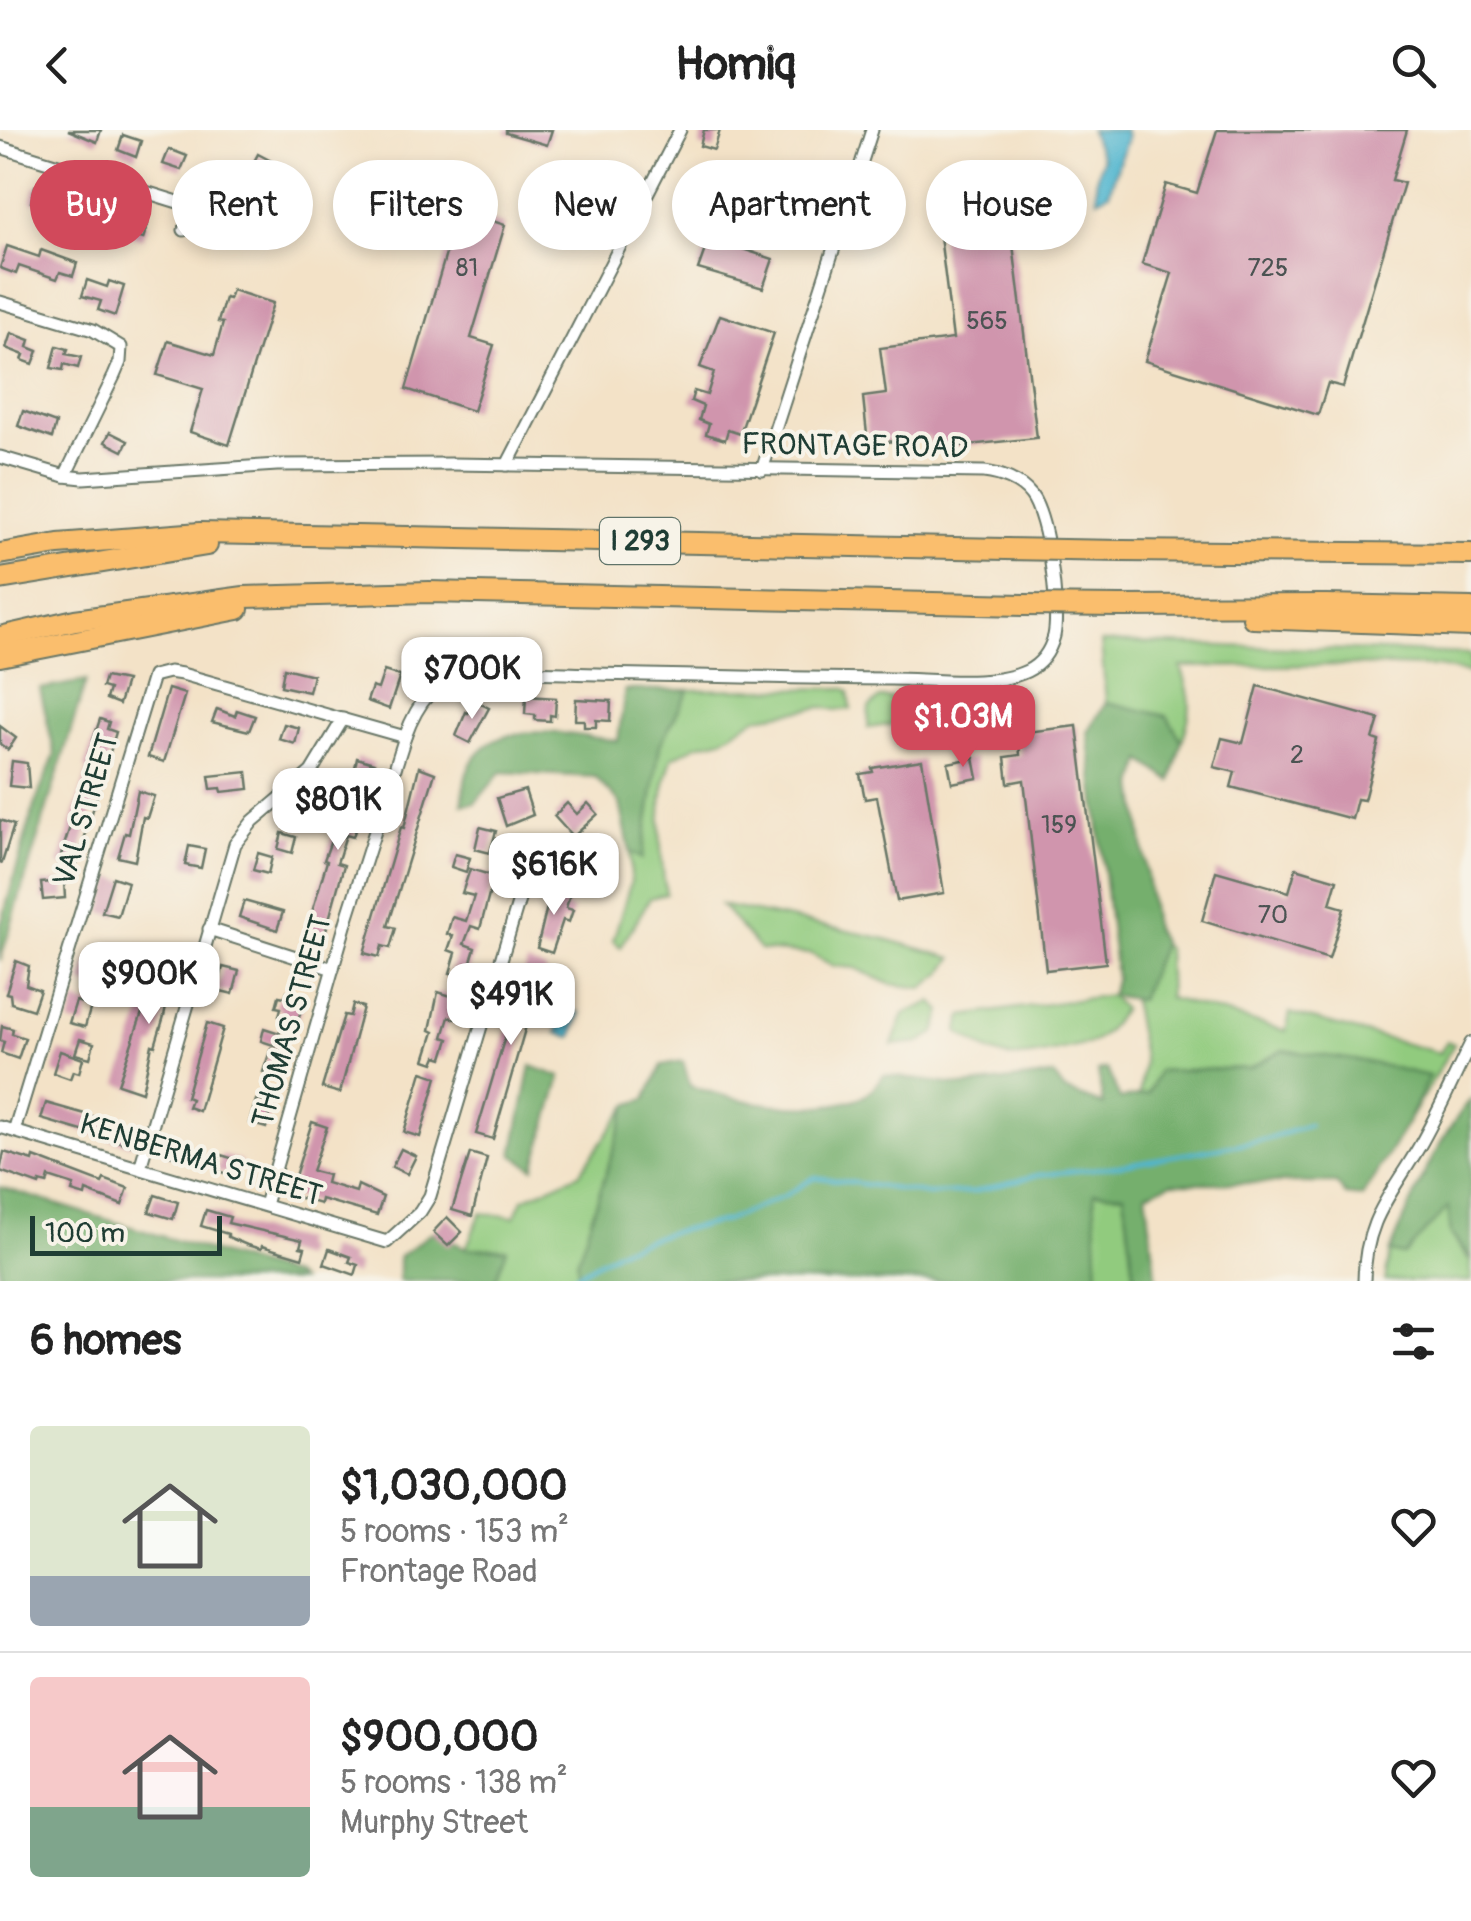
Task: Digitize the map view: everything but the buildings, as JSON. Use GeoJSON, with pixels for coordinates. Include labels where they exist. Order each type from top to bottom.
{"type":"FeatureCollection","features":[{"type":"Feature","properties":{"kind":"highway"},"geometry":{"type":"LineString","coordinates":[[0,554],[200,533],[274,537]]}},
{"type":"Feature","properties":{"kind":"highway","name":"I 293"},"geometry":{"type":"LineString","coordinates":[[0,579],[108,559],[274,537],[423,535],[1006,550],[1466,554]]}},
{"type":"Feature","properties":{"kind":"highway","name":"I 293"},"geometry":{"type":"LineString","coordinates":[[0,638],[75,620],[244,597],[502,593],[1024,605],[1471,608]]}},
{"type":"Feature","properties":{"kind":"highway"},"geometry":{"type":"LineString","coordinates":[[0,656],[293,598]]}},
{"type":"Feature","properties":{"kind":"highway"},"geometry":{"type":"LineString","coordinates":[[1162,606],[1258,619],[1471,626]]}},
{"type":"Feature","properties":{"kind":"street"},"geometry":{"type":"LineString","coordinates":[[508,465],[680,130]]}},
{"type":"Feature","properties":{"kind":"street"},"geometry":{"type":"LineString","coordinates":[[762,470],[872,130]]}},
{"type":"Feature","properties":{"kind":"street"},"geometry":{"type":"LineString","coordinates":[[0,147],[172,200]]}},
{"type":"Feature","properties":{"kind":"street"},"geometry":{"type":"LineString","coordinates":[[0,302],[93,330],[120,347],[120,362],[65,476]]}},
{"type":"Feature","properties":{"kind":"street","name":"FRONTAGE ROAD"},"geometry":{"type":"LineString","coordinates":[[0,457],[65,476],[142,476],[277,465],[984,472],[1024,487],[1037,504],[1050,560],[1056,625],[1046,654],[1025,672],[985,680],[472,671],[450,676],[431,690],[415,712],[405,737]]}},
{"type":"Feature","properties":{"kind":"street","name":"VAL STREET"},"geometry":{"type":"LineString","coordinates":[[14,1131],[153,676],[182,674],[344,720]]}},
{"type":"Feature","properties":{"kind":"street"},"geometry":{"type":"LineString","coordinates":[[140,1168],[239,837],[253,820],[311,772],[344,720],[405,737]]}},
{"type":"Feature","properties":{"kind":"street","name":"THOMAS STREET"},"geometry":{"type":"LineString","coordinates":[[265,1206],[405,737]]}},
{"type":"Feature","properties":{"kind":"street","name":"KENBERMA STREET"},"geometry":{"type":"LineString","coordinates":[[0,1127],[387,1242],[420,1212],[430,1196],[534,850]]}},
{"type":"Feature","properties":{"kind":"street"},"geometry":{"type":"LineString","coordinates":[[210,930],[333,968]]}},
{"type":"Feature","properties":{"kind":"street"},"geometry":{"type":"LineString","coordinates":[[1364,1281],[1367,1246],[1376,1218],[1388,1192],[1418,1148],[1471,1043]]}},
{"type":"Feature","properties":{"kind":"green space"},"geometry":{"type":"Polygon","coordinates":[[[1101,642],[1471,654],[1471,673],[1438,667],[1344,665],[1181,667],[1190,704],[1182,741],[1167,716],[1106,702],[1101,642]]]}},
{"type":"Feature","properties":{"kind":"green space"},"geometry":{"type":"Polygon","coordinates":[[[86,681],[0,961],[0,928],[35,803],[55,755],[40,689],[86,681]]]}},
{"type":"Feature","properties":{"kind":"green space"},"geometry":{"type":"Polygon","coordinates":[[[625,690],[689,690],[660,745],[642,859],[630,852],[620,803],[595,777],[501,772],[475,803],[462,804],[467,773],[478,754],[493,742],[533,732],[618,741],[625,690]]]}},
{"type":"Feature","properties":{"kind":"green space"},"geometry":{"type":"Polygon","coordinates":[[[689,690],[849,691],[851,709],[823,707],[757,717],[722,739],[697,745],[672,758],[660,825],[666,894],[650,898],[621,947],[613,941],[631,881],[630,852],[642,858],[660,745],[689,690]]]}},
{"type":"Feature","properties":{"kind":"green space"},"geometry":{"type":"Polygon","coordinates":[[[880,698],[933,699],[935,714],[930,719],[868,728],[869,708],[880,698]]]}},
{"type":"Feature","properties":{"kind":"green space"},"geometry":{"type":"Polygon","coordinates":[[[1106,702],[1167,716],[1182,741],[1171,781],[1142,760],[1135,786],[1154,928],[1162,944],[1140,1000],[1110,995],[1116,978],[1088,732],[1106,702]]]}},
{"type":"Feature","properties":{"kind":"green space"},"geometry":{"type":"Polygon","coordinates":[[[721,905],[882,938],[953,958],[943,973],[923,988],[890,984],[855,968],[834,966],[811,954],[760,950],[721,905]]]}},
{"type":"Feature","properties":{"kind":"green space"},"geometry":{"type":"Polygon","coordinates":[[[1162,944],[1167,950],[1169,998],[1286,1031],[1290,1013],[1440,1053],[1447,1041],[1454,1044],[1407,1123],[1428,1076],[1283,1050],[1250,1068],[1159,1071],[1148,1094],[1139,1096],[1144,1063],[1132,999],[1140,1000],[1162,944]]]}},
{"type":"Feature","properties":{"kind":"green space"},"geometry":{"type":"Polygon","coordinates":[[[1110,995],[1123,1009],[1106,1032],[1092,1042],[1068,1049],[1007,1057],[958,1032],[963,1016],[1110,995]]]}},
{"type":"Feature","properties":{"kind":"green space"},"geometry":{"type":"Polygon","coordinates":[[[932,1002],[942,1011],[935,1033],[920,1042],[892,1045],[904,1014],[932,1002]]]}},
{"type":"Feature","properties":{"kind":"green space"},"geometry":{"type":"Polygon","coordinates":[[[1283,1050],[1363,1061],[1429,1076],[1407,1123],[1362,1197],[1346,1195],[1336,1183],[1172,1183],[1146,1193],[1157,1281],[1135,1281],[1124,1194],[1094,1192],[1098,1281],[579,1281],[577,1262],[628,1105],[646,1099],[662,1065],[683,1061],[690,1086],[776,1105],[842,1103],[865,1095],[884,1075],[964,1086],[1053,1075],[1064,1090],[1103,1105],[1098,1071],[1107,1069],[1120,1099],[1148,1094],[1158,1071],[1250,1068],[1283,1050]]]}},
{"type":"Feature","properties":{"kind":"green space"},"geometry":{"type":"Polygon","coordinates":[[[531,1066],[561,1077],[534,1168],[513,1155],[531,1066]]]}},
{"type":"Feature","properties":{"kind":"green space"},"geometry":{"type":"Polygon","coordinates":[[[1471,1099],[1471,1258],[1451,1234],[1448,1207],[1404,1255],[1390,1252],[1435,1153],[1471,1099]]]}},
{"type":"Feature","properties":{"kind":"green space"},"geometry":{"type":"Polygon","coordinates":[[[628,1105],[578,1261],[579,1281],[495,1281],[506,1250],[466,1248],[481,1213],[515,1217],[523,1199],[579,1174],[628,1105]]]}},
{"type":"Feature","properties":{"kind":"green space"},"geometry":{"type":"Polygon","coordinates":[[[0,1187],[292,1276],[299,1281],[0,1281],[0,1187]]]}},
{"type":"Feature","properties":{"kind":"green space"},"geometry":{"type":"Polygon","coordinates":[[[1093,1192],[1124,1194],[1135,1281],[1098,1281],[1093,1192]]]}},
{"type":"Feature","properties":{"kind":"green space"},"geometry":{"type":"Polygon","coordinates":[[[1448,1206],[1451,1234],[1467,1258],[1471,1258],[1471,1281],[1385,1281],[1390,1252],[1404,1255],[1448,1206]]]}},
{"type":"Feature","properties":{"kind":"green space"},"geometry":{"type":"Polygon","coordinates":[[[432,1232],[466,1248],[507,1249],[495,1281],[399,1281],[399,1257],[432,1232]]]}},
{"type":"Feature","properties":{"kind":"water"},"geometry":{"type":"Polygon","coordinates":[[[1090,130],[1125,130],[1127,138],[1109,193],[1097,199],[1096,179],[1102,159],[1090,130]]]}},
{"type":"Feature","properties":{"kind":"water"},"geometry":{"type":"Polygon","coordinates":[[[565,1008],[580,1013],[572,1037],[557,1033],[565,1008]]]}},
{"type":"Feature","properties":{"kind":"waterway"},"geometry":{"type":"LineString","coordinates":[[566,1281],[622,1248],[671,1232],[726,1221],[786,1195],[815,1177],[929,1194],[973,1192],[1038,1175],[1110,1167],[1268,1139],[1309,1125]]}}]}
